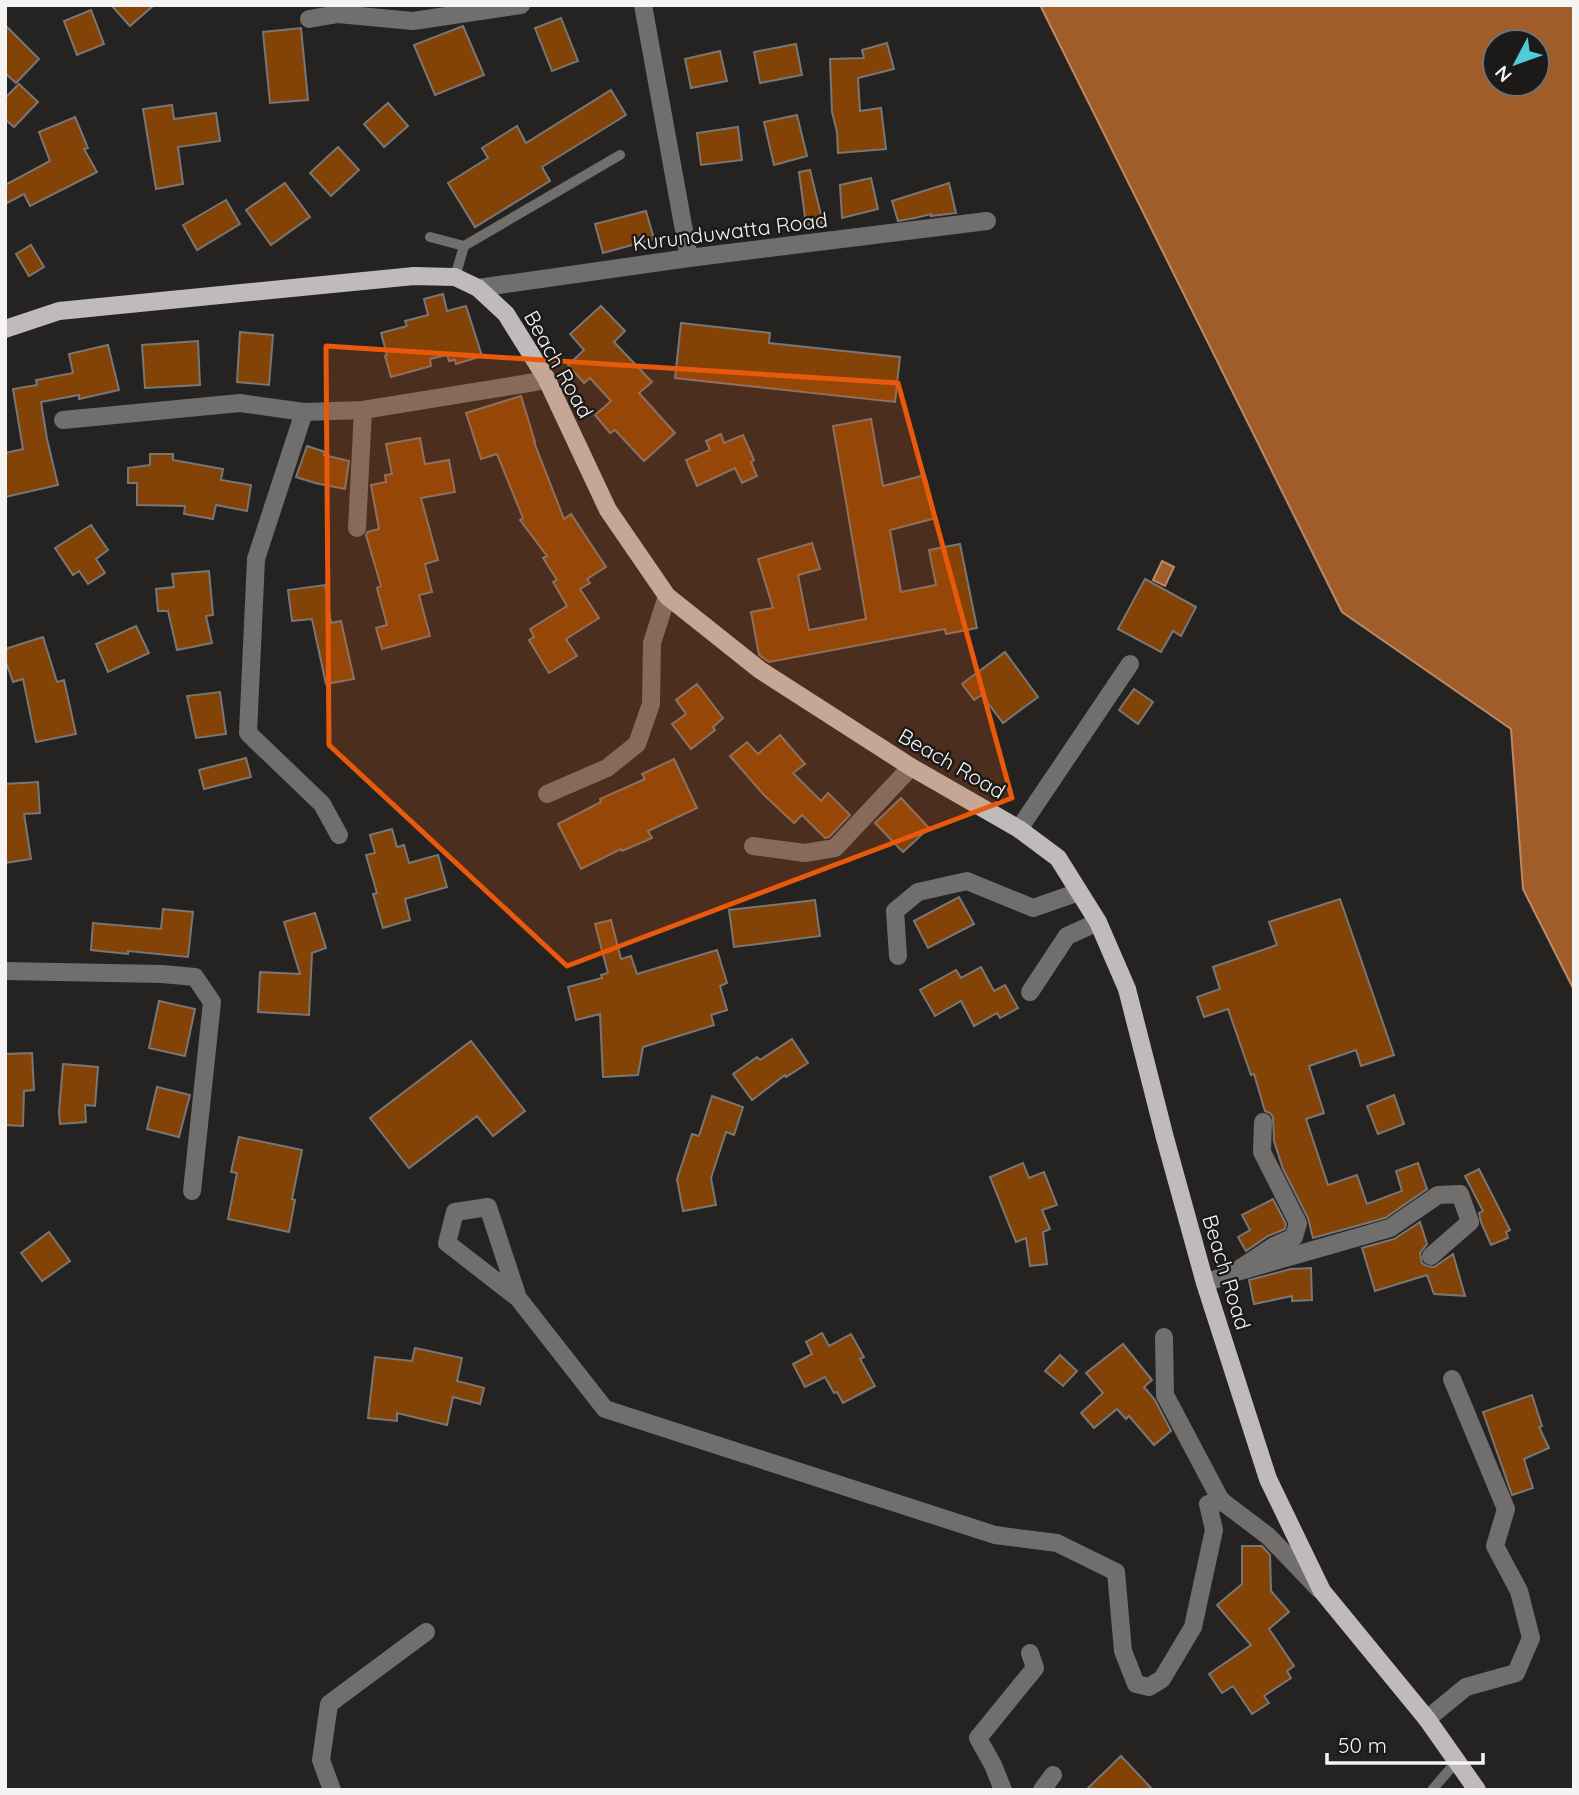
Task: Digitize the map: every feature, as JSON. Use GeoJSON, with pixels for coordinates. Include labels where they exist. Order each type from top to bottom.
{"type":"FeatureCollection","features":[{"type":"Feature","properties":{"kind":"main road","name":"Beach Road"},"geometry":{"type":"LineString","coordinates":[[5,329],[59,311],[414,276],[455,278],[478,288],[506,314],[546,378],[608,510],[667,596],[760,670],[911,767],[1019,829],[1058,858],[1098,922],[1127,989],[1205,1283],[1268,1479],[1322,1591],[1427,1718],[1477,1790]]}},
{"type":"Feature","properties":{"kind":"street"},"geometry":{"type":"LineString","coordinates":[[309,19],[338,14],[413,21],[521,5]]}},
{"type":"Feature","properties":{"kind":"street"},"geometry":{"type":"LineString","coordinates":[[643,5],[689,258]]}},
{"type":"Feature","properties":{"kind":"street","name":"Kurunduwatta Road"},"geometry":{"type":"LineString","coordinates":[[478,288],[987,220]]}},
{"type":"Feature","properties":{"kind":"street"},"geometry":{"type":"LineString","coordinates":[[63,420],[240,403],[304,412],[363,410],[546,378]]}},
{"type":"Feature","properties":{"kind":"street"},"geometry":{"type":"LineString","coordinates":[[357,528],[363,410]]}},
{"type":"Feature","properties":{"kind":"street"},"geometry":{"type":"LineString","coordinates":[[304,412],[256,559],[248,733],[322,804],[339,835]]}},
{"type":"Feature","properties":{"kind":"street"},"geometry":{"type":"LineString","coordinates":[[547,794],[607,768],[637,744],[651,704],[652,643],[667,596]]}},
{"type":"Feature","properties":{"kind":"street"},"geometry":{"type":"LineString","coordinates":[[1019,829],[1130,664]]}},
{"type":"Feature","properties":{"kind":"street"},"geometry":{"type":"LineString","coordinates":[[753,846],[805,853],[835,848],[911,767]]}},
{"type":"Feature","properties":{"kind":"street"},"geometry":{"type":"LineString","coordinates":[[898,956],[895,911],[918,892],[967,881],[1033,908],[1080,892]]}},
{"type":"Feature","properties":{"kind":"street"},"geometry":{"type":"LineString","coordinates":[[1030,992],[1067,936],[1098,922]]}},
{"type":"Feature","properties":{"kind":"street"},"geometry":{"type":"LineString","coordinates":[[5,971],[195,977],[212,1002],[192,1191]]}},
{"type":"Feature","properties":{"kind":"street"},"geometry":{"type":"LineString","coordinates":[[1233,1273],[1274,1246],[1294,1237],[1298,1223],[1262,1152],[1263,1122]]}},
{"type":"Feature","properties":{"kind":"street"},"geometry":{"type":"LineString","coordinates":[[1205,1283],[1390,1228],[1438,1195],[1460,1195],[1471,1222],[1431,1256]]}},
{"type":"Feature","properties":{"kind":"street"},"geometry":{"type":"LineString","coordinates":[[518,1297],[488,1208],[455,1212],[447,1243],[518,1297],[605,1409],[995,1535],[1056,1543],[1116,1572],[1123,1651],[1136,1684],[1149,1688],[1162,1679],[1193,1627],[1214,1530],[1208,1504],[1223,1502]]}},
{"type":"Feature","properties":{"kind":"street"},"geometry":{"type":"LineString","coordinates":[[1164,1337],[1165,1395],[1219,1497],[1268,1536],[1322,1591]]}},
{"type":"Feature","properties":{"kind":"street"},"geometry":{"type":"LineString","coordinates":[[1427,1718],[1466,1688],[1516,1673],[1531,1638],[1519,1591],[1494,1546],[1506,1508],[1452,1379]]}},
{"type":"Feature","properties":{"kind":"street"},"geometry":{"type":"LineString","coordinates":[[332,1790],[321,1760],[329,1704],[426,1632]]}},
{"type":"Feature","properties":{"kind":"street"},"geometry":{"type":"LineString","coordinates":[[1003,1790],[978,1738],[1035,1668],[1030,1653]]}},
{"type":"Feature","properties":{"kind":"lane"},"geometry":{"type":"LineString","coordinates":[[455,278],[464,246],[620,155]]}},
{"type":"Feature","properties":{"kind":"lane"},"geometry":{"type":"LineString","coordinates":[[430,237],[464,246]]}},
{"type":"Feature","properties":{"kind":"lane"},"geometry":{"type":"LineString","coordinates":[[1433,1790],[1457,1761]]}},
{"type":"Feature","properties":{"kind":"highlighted area"},"geometry":{"type":"Polygon","coordinates":[[[326,346],[898,383],[1012,798],[567,966],[329,745],[326,346]]]}},
{"type":"Feature","properties":{"kind":"shaded area"},"geometry":{"type":"Polygon","coordinates":[[[1040,5],[1574,5],[1574,990],[1523,889],[1511,729],[1342,612],[1040,5]]]}},
{"type":"Feature","properties":{"kind":"shaded area"},"geometry":{"type":"Polygon","coordinates":[[[1162,561],[1174,567],[1165,586],[1153,580],[1162,561]]]}},
{"type":"Feature","properties":{"kind":"building"},"geometry":{"type":"Polygon","coordinates":[[[111,5],[154,5],[130,26],[111,5]]]}},
{"type":"Feature","properties":{"kind":"building"},"geometry":{"type":"Polygon","coordinates":[[[91,10],[104,44],[77,55],[64,21],[91,10]]]}},
{"type":"Feature","properties":{"kind":"building"},"geometry":{"type":"Polygon","coordinates":[[[561,18],[578,61],[552,71],[535,28],[561,18]]]}},
{"type":"Feature","properties":{"kind":"building"},"geometry":{"type":"Polygon","coordinates":[[[5,25],[39,59],[16,83],[5,73],[5,25]]]}},
{"type":"Feature","properties":{"kind":"building"},"geometry":{"type":"Polygon","coordinates":[[[463,26],[484,75],[435,95],[414,45],[463,26]]]}},
{"type":"Feature","properties":{"kind":"building"},"geometry":{"type":"Polygon","coordinates":[[[301,28],[308,100],[270,103],[263,32],[301,28]]]}},
{"type":"Feature","properties":{"kind":"building"},"geometry":{"type":"Polygon","coordinates":[[[887,43],[894,69],[858,78],[860,111],[881,108],[886,149],[838,153],[832,112],[830,59],[864,58],[862,50],[887,43]]]}},
{"type":"Feature","properties":{"kind":"building"},"geometry":{"type":"Polygon","coordinates":[[[796,44],[802,75],[760,83],[754,52],[796,44]]]}},
{"type":"Feature","properties":{"kind":"building"},"geometry":{"type":"Polygon","coordinates":[[[720,51],[727,81],[691,88],[685,59],[720,51]]]}},
{"type":"Feature","properties":{"kind":"building"},"geometry":{"type":"Polygon","coordinates":[[[19,84],[38,102],[14,127],[5,119],[5,98],[19,84]]]}},
{"type":"Feature","properties":{"kind":"building"},"geometry":{"type":"Polygon","coordinates":[[[611,90],[626,115],[542,167],[550,181],[475,227],[448,183],[488,158],[482,148],[517,126],[526,143],[611,90]]]}},
{"type":"Feature","properties":{"kind":"building"},"geometry":{"type":"Polygon","coordinates":[[[388,103],[408,126],[384,147],[364,124],[388,103]]]}},
{"type":"Feature","properties":{"kind":"building"},"geometry":{"type":"Polygon","coordinates":[[[172,105],[174,119],[216,113],[220,141],[178,147],[183,184],[156,189],[143,109],[172,105]]]}},
{"type":"Feature","properties":{"kind":"building"},"geometry":{"type":"Polygon","coordinates":[[[797,115],[807,156],[774,165],[764,122],[797,115]]]}},
{"type":"Feature","properties":{"kind":"building"},"geometry":{"type":"Polygon","coordinates":[[[75,117],[88,148],[84,149],[97,172],[30,206],[24,194],[5,204],[5,185],[50,161],[39,132],[75,117]]]}},
{"type":"Feature","properties":{"kind":"building"},"geometry":{"type":"Polygon","coordinates":[[[738,127],[742,160],[701,165],[697,133],[738,127]]]}},
{"type":"Feature","properties":{"kind":"building"},"geometry":{"type":"Polygon","coordinates":[[[338,147],[359,170],[331,196],[310,173],[338,147]]]}},
{"type":"Feature","properties":{"kind":"building"},"geometry":{"type":"Polygon","coordinates":[[[810,170],[823,223],[806,225],[799,172],[810,170]]]}},
{"type":"Feature","properties":{"kind":"building"},"geometry":{"type":"Polygon","coordinates":[[[871,178],[878,209],[842,218],[840,185],[871,178]]]}},
{"type":"Feature","properties":{"kind":"building"},"geometry":{"type":"Polygon","coordinates":[[[285,183],[310,217],[271,245],[246,210],[285,183]]]}},
{"type":"Feature","properties":{"kind":"building"},"geometry":{"type":"Polygon","coordinates":[[[949,183],[956,213],[931,214],[898,221],[892,201],[949,183]]]}},
{"type":"Feature","properties":{"kind":"building"},"geometry":{"type":"Polygon","coordinates":[[[226,200],[240,224],[197,250],[183,225],[226,200]]]}},
{"type":"Feature","properties":{"kind":"building"},"geometry":{"type":"Polygon","coordinates":[[[646,211],[654,239],[603,253],[595,224],[646,211]]]}},
{"type":"Feature","properties":{"kind":"building"},"geometry":{"type":"Polygon","coordinates":[[[31,245],[44,267],[29,276],[16,254],[31,245]]]}},
{"type":"Feature","properties":{"kind":"building"},"geometry":{"type":"Polygon","coordinates":[[[443,294],[447,311],[466,306],[482,356],[456,364],[455,360],[449,361],[447,355],[430,359],[431,366],[391,377],[381,333],[407,326],[405,321],[428,315],[424,299],[443,294]]]}},
{"type":"Feature","properties":{"kind":"building"},"geometry":{"type":"Polygon","coordinates":[[[601,306],[625,331],[614,342],[652,382],[639,393],[675,433],[644,461],[615,430],[610,433],[595,415],[611,401],[590,378],[584,383],[568,365],[584,350],[570,334],[601,306]]]}},
{"type":"Feature","properties":{"kind":"building"},"geometry":{"type":"Polygon","coordinates":[[[681,323],[770,333],[769,343],[900,357],[895,402],[675,378],[681,323]]]}},
{"type":"Feature","properties":{"kind":"building"},"geometry":{"type":"Polygon","coordinates":[[[240,332],[273,335],[269,385],[237,382],[240,332]]]}},
{"type":"Feature","properties":{"kind":"building"},"geometry":{"type":"Polygon","coordinates":[[[198,341],[200,385],[145,388],[142,345],[198,341]]]}},
{"type":"Feature","properties":{"kind":"building"},"geometry":{"type":"Polygon","coordinates":[[[108,345],[119,390],[79,399],[79,395],[41,402],[58,485],[5,497],[5,453],[23,449],[13,389],[37,385],[36,380],[73,373],[69,354],[108,345]]]}},
{"type":"Feature","properties":{"kind":"building"},"geometry":{"type":"Polygon","coordinates":[[[521,396],[534,442],[564,519],[571,514],[606,567],[587,579],[590,583],[580,589],[599,618],[566,639],[577,656],[549,673],[529,640],[534,637],[530,629],[567,606],[553,582],[557,580],[543,558],[547,556],[520,520],[523,518],[497,454],[481,459],[466,413],[521,396]]]}},
{"type":"Feature","properties":{"kind":"building"},"geometry":{"type":"Polygon","coordinates":[[[871,419],[883,486],[925,475],[936,518],[890,530],[901,592],[936,585],[929,550],[960,544],[977,628],[946,634],[945,629],[769,662],[759,655],[751,612],[773,608],[758,559],[812,543],[820,569],[798,575],[809,630],[866,619],[833,426],[871,419]]]}},
{"type":"Feature","properties":{"kind":"building"},"geometry":{"type":"Polygon","coordinates":[[[721,434],[724,443],[743,435],[754,460],[751,462],[757,476],[742,483],[735,468],[697,486],[686,460],[710,450],[706,441],[721,434]]]}},
{"type":"Feature","properties":{"kind":"building"},"geometry":{"type":"Polygon","coordinates":[[[420,438],[425,464],[449,460],[455,492],[421,498],[438,560],[425,564],[432,592],[419,595],[430,636],[382,649],[376,628],[387,625],[377,588],[381,586],[366,535],[367,532],[379,529],[371,485],[386,482],[385,475],[392,474],[386,444],[420,438]]]}},
{"type":"Feature","properties":{"kind":"building"},"geometry":{"type":"Polygon","coordinates":[[[307,446],[325,452],[324,455],[349,461],[345,489],[296,477],[307,446]]]}},
{"type":"Feature","properties":{"kind":"building"},"geometry":{"type":"Polygon","coordinates":[[[150,454],[173,454],[173,460],[223,469],[221,480],[251,485],[247,511],[216,505],[213,519],[184,514],[185,506],[137,505],[137,483],[128,483],[128,468],[150,465],[150,454]]]}},
{"type":"Feature","properties":{"kind":"building"},"geometry":{"type":"Polygon","coordinates":[[[91,525],[108,550],[96,559],[105,573],[88,584],[79,571],[73,575],[55,548],[91,525]]]}},
{"type":"Feature","properties":{"kind":"building"},"geometry":{"type":"Polygon","coordinates":[[[209,571],[213,615],[206,616],[212,643],[177,650],[168,611],[158,611],[156,589],[174,587],[172,574],[209,571]]]}},
{"type":"Feature","properties":{"kind":"building"},"geometry":{"type":"Polygon","coordinates":[[[1145,579],[1196,607],[1181,636],[1173,631],[1161,652],[1118,629],[1145,579]]]}},
{"type":"Feature","properties":{"kind":"building"},"geometry":{"type":"Polygon","coordinates":[[[325,585],[331,623],[341,621],[354,679],[326,684],[312,619],[292,621],[288,590],[325,585]]]}},
{"type":"Feature","properties":{"kind":"building"},"geometry":{"type":"Polygon","coordinates":[[[136,626],[149,653],[108,672],[96,644],[136,626]]]}},
{"type":"Feature","properties":{"kind":"building"},"geometry":{"type":"Polygon","coordinates":[[[43,637],[57,682],[64,680],[76,734],[36,742],[23,679],[13,682],[5,659],[5,649],[43,637]]]}},
{"type":"Feature","properties":{"kind":"building"},"geometry":{"type":"Polygon","coordinates":[[[1005,652],[1038,697],[1003,723],[982,695],[974,700],[962,684],[1005,652]]]}},
{"type":"Feature","properties":{"kind":"building"},"geometry":{"type":"Polygon","coordinates":[[[697,684],[723,718],[713,727],[715,730],[691,749],[672,724],[686,714],[676,700],[697,684]]]}},
{"type":"Feature","properties":{"kind":"building"},"geometry":{"type":"Polygon","coordinates":[[[1134,689],[1153,702],[1138,724],[1119,710],[1134,689]]]}},
{"type":"Feature","properties":{"kind":"building"},"geometry":{"type":"Polygon","coordinates":[[[220,692],[226,734],[196,738],[187,696],[220,692]]]}},
{"type":"Feature","properties":{"kind":"building"},"geometry":{"type":"Polygon","coordinates":[[[780,735],[805,764],[793,773],[821,801],[828,793],[850,815],[829,837],[825,838],[802,815],[794,823],[763,794],[730,756],[747,742],[758,754],[780,735]]]}},
{"type":"Feature","properties":{"kind":"building"},"geometry":{"type":"Polygon","coordinates":[[[246,758],[251,777],[204,789],[199,770],[246,758]]]}},
{"type":"Feature","properties":{"kind":"building"},"geometry":{"type":"Polygon","coordinates":[[[674,759],[697,808],[648,831],[652,838],[622,851],[621,849],[581,869],[558,824],[601,802],[600,799],[645,779],[642,774],[674,759]]]}},
{"type":"Feature","properties":{"kind":"building"},"geometry":{"type":"Polygon","coordinates":[[[38,782],[40,813],[24,814],[31,859],[5,863],[5,784],[38,782]]]}},
{"type":"Feature","properties":{"kind":"building"},"geometry":{"type":"Polygon","coordinates":[[[901,798],[929,828],[903,852],[875,823],[901,798]]]}},
{"type":"Feature","properties":{"kind":"building"},"geometry":{"type":"Polygon","coordinates":[[[392,829],[397,847],[404,845],[409,863],[438,855],[447,887],[405,899],[410,920],[383,928],[366,855],[375,853],[370,835],[392,829]]]}},
{"type":"Feature","properties":{"kind":"building"},"geometry":{"type":"Polygon","coordinates":[[[959,897],[974,924],[928,948],[914,921],[959,897]]]}},
{"type":"Feature","properties":{"kind":"building"},"geometry":{"type":"Polygon","coordinates":[[[1340,899],[1394,1055],[1361,1066],[1356,1050],[1309,1066],[1324,1113],[1306,1119],[1328,1185],[1357,1175],[1367,1204],[1402,1191],[1396,1171],[1418,1163],[1427,1189],[1385,1218],[1313,1238],[1308,1218],[1283,1169],[1274,1141],[1273,1117],[1265,1111],[1254,1074],[1251,1075],[1228,1009],[1204,1017],[1197,997],[1220,989],[1213,967],[1277,945],[1269,922],[1340,899]]]}},
{"type":"Feature","properties":{"kind":"building"},"geometry":{"type":"Polygon","coordinates":[[[815,900],[820,936],[734,947],[729,910],[815,900]]]}},
{"type":"Feature","properties":{"kind":"building"},"geometry":{"type":"Polygon","coordinates":[[[163,909],[193,912],[188,957],[91,950],[93,923],[161,929],[163,909]]]}},
{"type":"Feature","properties":{"kind":"building"},"geometry":{"type":"Polygon","coordinates":[[[315,913],[326,948],[312,953],[309,1015],[258,1012],[260,972],[300,974],[284,922],[315,913]]]}},
{"type":"Feature","properties":{"kind":"building"},"geometry":{"type":"Polygon","coordinates":[[[611,920],[621,959],[631,956],[637,974],[717,950],[727,983],[720,986],[727,1010],[711,1015],[714,1025],[643,1047],[638,1075],[603,1077],[600,1014],[576,1020],[568,987],[602,978],[601,975],[608,973],[595,924],[611,920]]]}},
{"type":"Feature","properties":{"kind":"building"},"geometry":{"type":"Polygon","coordinates":[[[981,967],[994,991],[1005,985],[1018,1008],[1000,1018],[997,1013],[974,1026],[961,1001],[935,1016],[920,990],[956,970],[961,978],[981,967]]]}},
{"type":"Feature","properties":{"kind":"building"},"geometry":{"type":"Polygon","coordinates":[[[159,1001],[195,1009],[185,1056],[149,1048],[159,1001]]]}},
{"type":"Feature","properties":{"kind":"building"},"geometry":{"type":"Polygon","coordinates":[[[792,1039],[808,1063],[786,1077],[785,1075],[752,1100],[733,1074],[757,1057],[760,1060],[792,1039]]]}},
{"type":"Feature","properties":{"kind":"building"},"geometry":{"type":"Polygon","coordinates":[[[471,1041],[525,1111],[493,1136],[477,1116],[409,1168],[370,1118],[471,1041]]]}},
{"type":"Feature","properties":{"kind":"building"},"geometry":{"type":"Polygon","coordinates":[[[32,1053],[34,1090],[24,1091],[23,1126],[5,1125],[5,1054],[32,1053]]]}},
{"type":"Feature","properties":{"kind":"building"},"geometry":{"type":"Polygon","coordinates":[[[63,1064],[98,1067],[95,1106],[85,1105],[86,1122],[60,1124],[63,1064]]]}},
{"type":"Feature","properties":{"kind":"building"},"geometry":{"type":"Polygon","coordinates":[[[157,1087],[190,1095],[179,1137],[147,1129],[157,1087]]]}},
{"type":"Feature","properties":{"kind":"building"},"geometry":{"type":"Polygon","coordinates":[[[1394,1095],[1404,1124],[1378,1134],[1367,1106],[1394,1095]]]}},
{"type":"Feature","properties":{"kind":"building"},"geometry":{"type":"Polygon","coordinates":[[[712,1096],[743,1107],[734,1135],[726,1132],[711,1178],[716,1205],[683,1211],[677,1179],[692,1134],[699,1136],[712,1096]]]}},
{"type":"Feature","properties":{"kind":"building"},"geometry":{"type":"Polygon","coordinates":[[[239,1137],[302,1150],[292,1199],[295,1200],[289,1232],[228,1219],[237,1173],[231,1172],[239,1137]]]}},
{"type":"Feature","properties":{"kind":"building"},"geometry":{"type":"Polygon","coordinates":[[[1023,1163],[1029,1178],[1044,1172],[1057,1205],[1042,1210],[1050,1229],[1043,1232],[1047,1264],[1030,1266],[1026,1238],[1016,1242],[990,1177],[1023,1163]]]}},
{"type":"Feature","properties":{"kind":"building"},"geometry":{"type":"Polygon","coordinates":[[[1479,1169],[1510,1230],[1506,1232],[1508,1238],[1491,1245],[1481,1222],[1479,1213],[1483,1211],[1465,1176],[1479,1169]]]}},
{"type":"Feature","properties":{"kind":"building"},"geometry":{"type":"Polygon","coordinates":[[[1273,1199],[1286,1224],[1285,1229],[1268,1236],[1246,1251],[1238,1237],[1250,1230],[1242,1215],[1273,1199]]]}},
{"type":"Feature","properties":{"kind":"building"},"geometry":{"type":"Polygon","coordinates":[[[1420,1222],[1427,1244],[1420,1253],[1422,1263],[1434,1267],[1453,1254],[1465,1296],[1434,1294],[1427,1275],[1375,1291],[1362,1248],[1394,1239],[1420,1222]]]}},
{"type":"Feature","properties":{"kind":"building"},"geometry":{"type":"Polygon","coordinates":[[[49,1232],[70,1261],[42,1281],[21,1253],[49,1232]]]}},
{"type":"Feature","properties":{"kind":"building"},"geometry":{"type":"Polygon","coordinates":[[[1311,1268],[1312,1300],[1292,1301],[1292,1296],[1254,1304],[1249,1280],[1291,1269],[1311,1268]]]}},
{"type":"Feature","properties":{"kind":"building"},"geometry":{"type":"Polygon","coordinates":[[[822,1333],[829,1346],[851,1334],[864,1357],[860,1359],[875,1386],[843,1403],[825,1377],[805,1387],[793,1364],[812,1354],[806,1342],[822,1333]]]}},
{"type":"Feature","properties":{"kind":"building"},"geometry":{"type":"Polygon","coordinates":[[[1123,1344],[1152,1380],[1144,1387],[1155,1400],[1171,1431],[1154,1445],[1129,1416],[1126,1419],[1117,1409],[1094,1428],[1081,1413],[1103,1393],[1086,1373],[1123,1344]]]}},
{"type":"Feature","properties":{"kind":"building"},"geometry":{"type":"Polygon","coordinates":[[[415,1348],[462,1358],[457,1381],[484,1388],[480,1404],[453,1397],[447,1425],[397,1413],[397,1421],[368,1418],[375,1357],[412,1361],[415,1348]]]}},
{"type":"Feature","properties":{"kind":"building"},"geometry":{"type":"Polygon","coordinates":[[[1060,1355],[1077,1371],[1063,1386],[1045,1371],[1060,1355]]]}},
{"type":"Feature","properties":{"kind":"building"},"geometry":{"type":"Polygon","coordinates":[[[1532,1395],[1542,1426],[1539,1427],[1549,1448],[1524,1459],[1533,1488],[1512,1495],[1483,1412],[1532,1395]]]}},
{"type":"Feature","properties":{"kind":"building"},"geometry":{"type":"Polygon","coordinates":[[[1242,1546],[1262,1546],[1270,1555],[1271,1591],[1289,1612],[1269,1629],[1294,1666],[1287,1671],[1291,1678],[1264,1696],[1269,1703],[1252,1714],[1233,1686],[1222,1693],[1209,1674],[1251,1645],[1217,1605],[1242,1584],[1242,1546]]]}},
{"type":"Feature","properties":{"kind":"building"},"geometry":{"type":"Polygon","coordinates":[[[1121,1756],[1153,1790],[1086,1790],[1121,1756]]]}}]}
